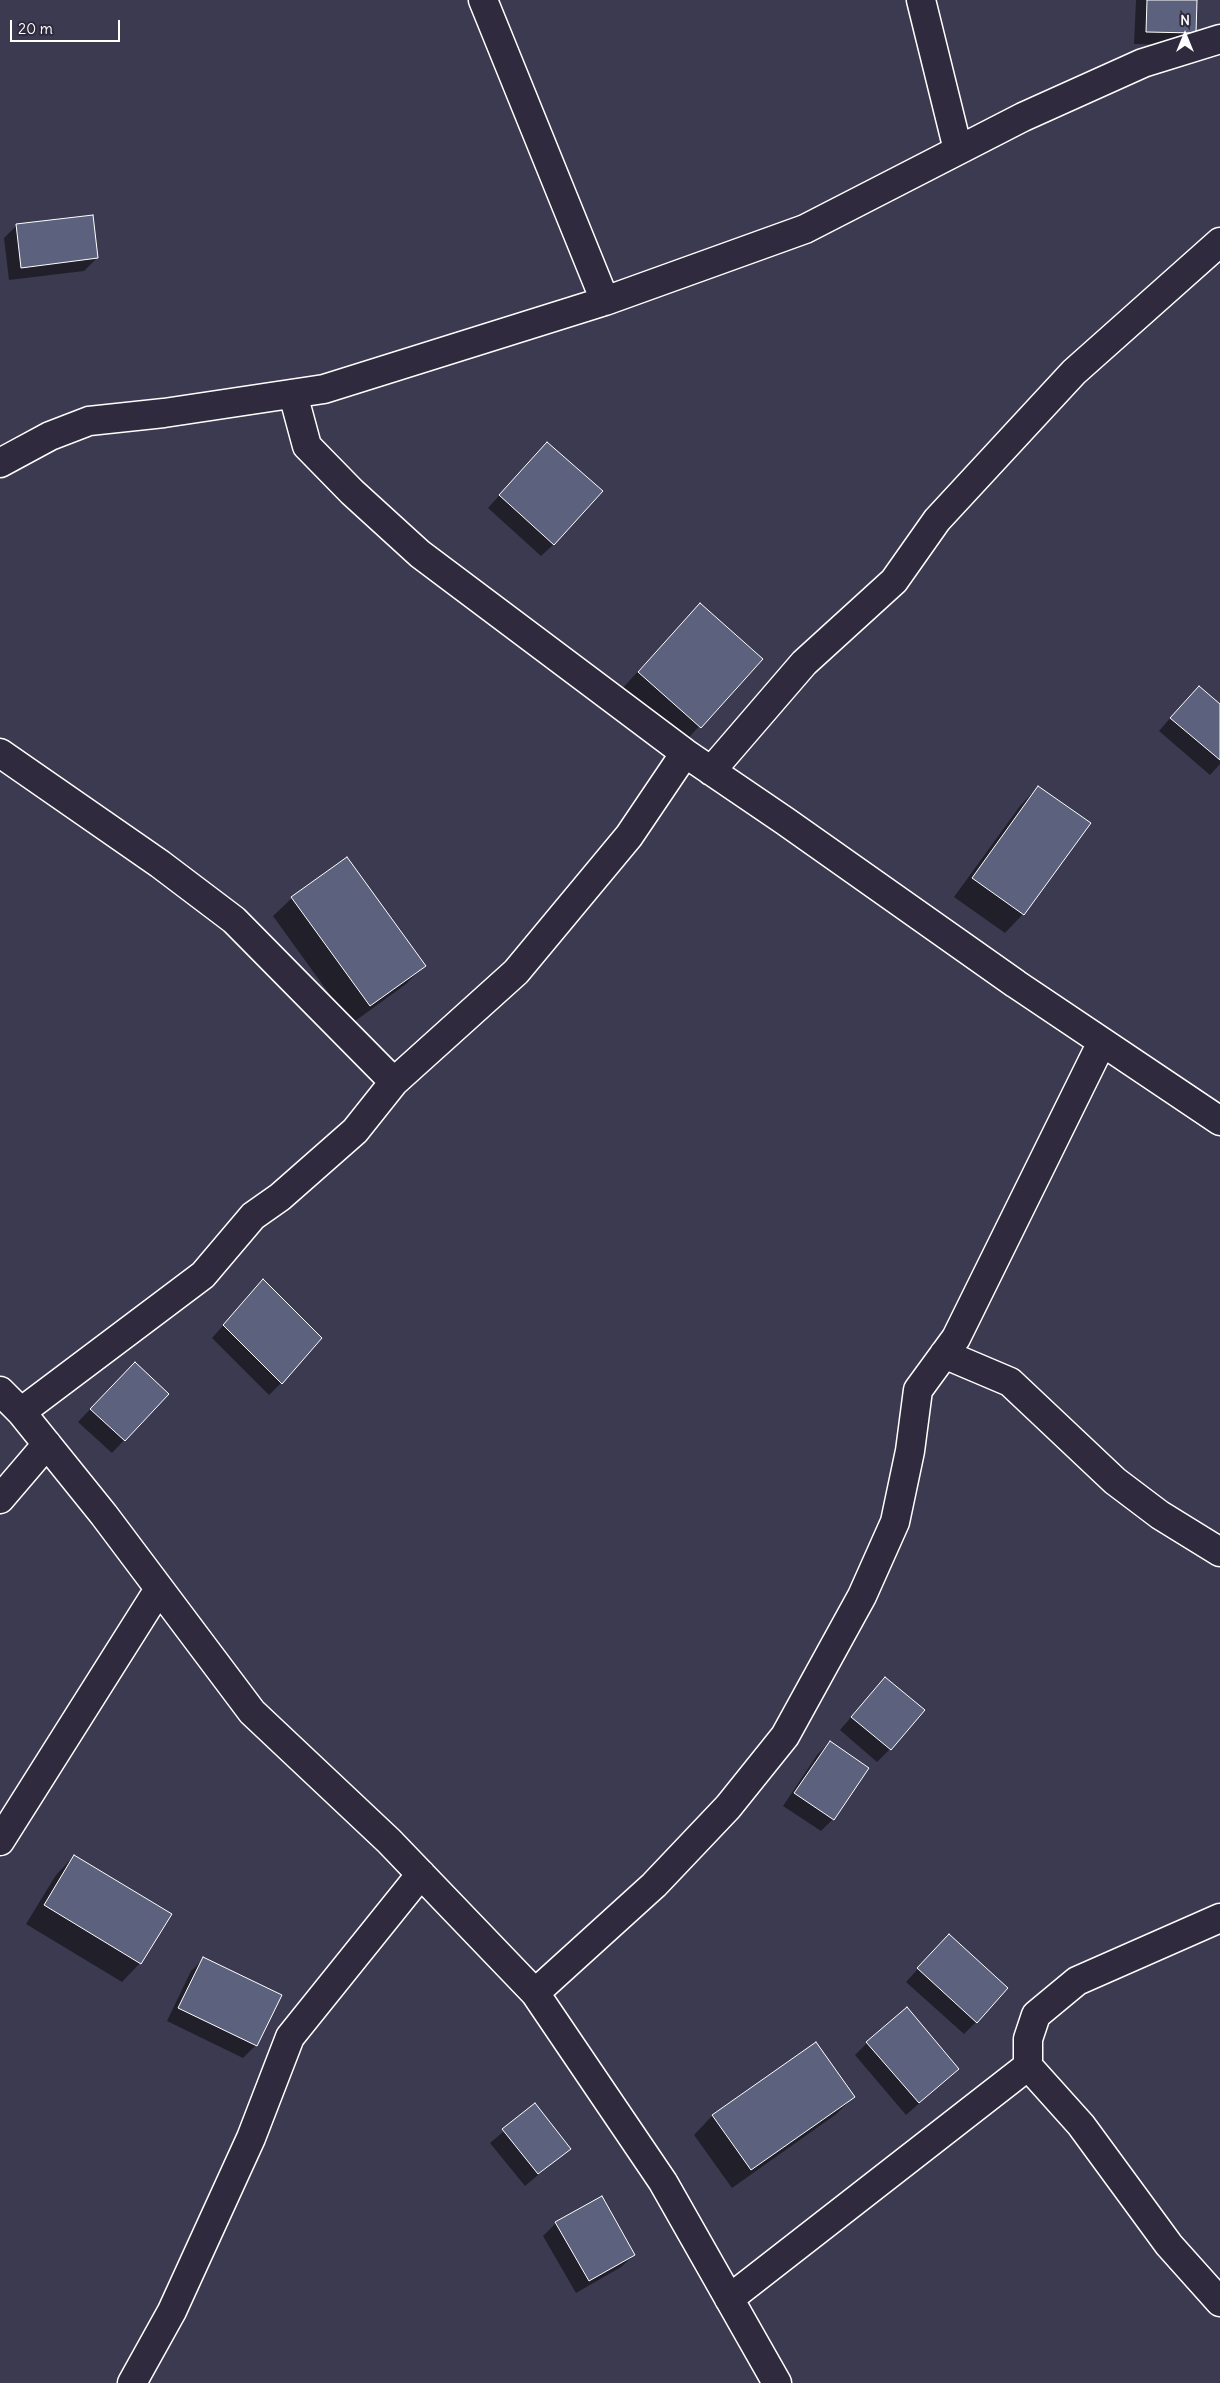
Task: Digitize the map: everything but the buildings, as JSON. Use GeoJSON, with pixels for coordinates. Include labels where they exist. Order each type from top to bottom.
{"type":"FeatureCollection","features":[{"type":"Feature","properties":{"kind":"street"},"geometry":{"type":"LineString","coordinates":[[483,0],[605,301]]}},
{"type":"Feature","properties":{"kind":"street"},"geometry":{"type":"LineString","coordinates":[[920,0],[958,150]]}},
{"type":"Feature","properties":{"kind":"street"},"geometry":{"type":"LineString","coordinates":[[0,463],[50,436],[90,420],[164,413],[324,389],[605,301],[805,229],[1023,117],[1143,63],[1220,39]]}},
{"type":"Feature","properties":{"kind":"street"},"geometry":{"type":"LineString","coordinates":[[711,771],[804,663],[894,581],[937,520],[1074,372],[1220,242]]}},
{"type":"Feature","properties":{"kind":"street"},"geometry":{"type":"LineString","coordinates":[[293,394],[307,446],[352,492],[420,554],[685,753],[1220,1122]]}},
{"type":"Feature","properties":{"kind":"street"},"geometry":{"type":"LineString","coordinates":[[0,752],[160,864],[234,920],[394,1082]]}},
{"type":"Feature","properties":{"kind":"street"},"geometry":{"type":"LineString","coordinates":[[21,1412],[203,1275],[253,1216],[280,1197],[355,1130],[394,1082],[516,972],[629,836],[685,753]]}},
{"type":"Feature","properties":{"kind":"street"},"geometry":{"type":"LineString","coordinates":[[536,1993],[654,1885],[728,1807],[785,1736],[862,1596],[895,1522],[910,1451],[918,1390],[956,1338],[1102,1042]]}},
{"type":"Feature","properties":{"kind":"street"},"geometry":{"type":"LineString","coordinates":[[944,1354],[1010,1382],[1115,1481],[1160,1515],[1220,1552]]}},
{"type":"Feature","properties":{"kind":"street"},"geometry":{"type":"LineString","coordinates":[[0,1391],[21,1412],[47,1444],[252,1712],[389,1841],[536,1993],[663,2182],[777,2383]]}},
{"type":"Feature","properties":{"kind":"street"},"geometry":{"type":"LineString","coordinates":[[0,1499],[47,1444]]}},
{"type":"Feature","properties":{"kind":"street"},"geometry":{"type":"LineString","coordinates":[[0,1841],[159,1588]]}},
{"type":"Feature","properties":{"kind":"street"},"geometry":{"type":"LineString","coordinates":[[132,2383],[180,2294],[251,2138],[290,2037],[421,1874]]}},
{"type":"Feature","properties":{"kind":"street"},"geometry":{"type":"LineString","coordinates":[[1220,1918],[1077,1981],[1036,2015],[1028,2039],[1028,2066],[1081,2125],[1169,2245],[1220,2302]]}},
{"type":"Feature","properties":{"kind":"street"},"geometry":{"type":"LineString","coordinates":[[729,2298],[1028,2066]]}}]}
